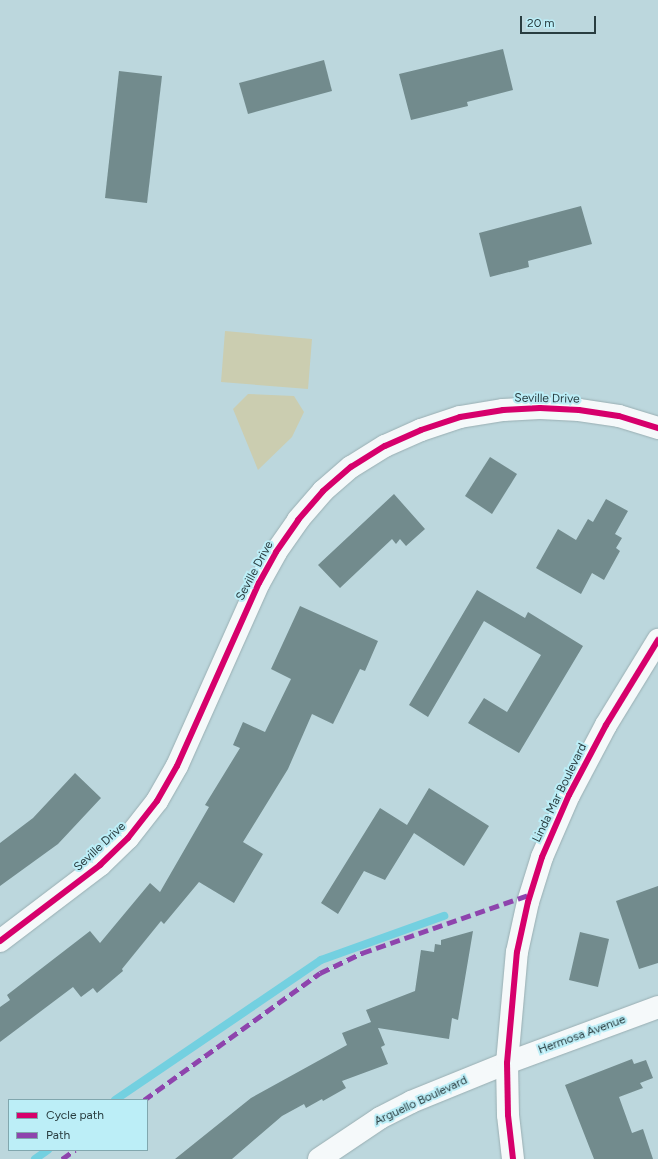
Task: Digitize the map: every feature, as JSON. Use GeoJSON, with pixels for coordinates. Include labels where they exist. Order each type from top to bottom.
{"type":"FeatureCollection","features":[{"type":"Feature","properties":{"kind":"street","name":"Seville Drive"},"geometry":{"type":"LineString","coordinates":[[0,941],[100,865],[128,838],[157,801],[177,766],[259,583],[276,552],[298,520],[323,491],[351,467],[385,446],[421,430],[460,417],[503,410],[579,410],[619,416],[658,428]]}},
{"type":"Feature","properties":{"kind":"street","name":"Linda Mar Boulevard"},"geometry":{"type":"LineString","coordinates":[[513,1159],[508,1115],[507,1063],[517,952],[528,902],[542,857],[582,768],[658,640]]}},
{"type":"Feature","properties":{"kind":"street","name":"Hermosa Avenue"},"geometry":{"type":"LineString","coordinates":[[507,1063],[658,1007]]}},
{"type":"Feature","properties":{"kind":"street","name":"Arguello Boulevard"},"geometry":{"type":"LineString","coordinates":[[320,1159],[380,1118],[507,1063]]}},
{"type":"Feature","properties":{"kind":"green space"},"geometry":{"type":"Polygon","coordinates":[[[225,331],[312,339],[308,389],[221,382],[225,331]]]}},
{"type":"Feature","properties":{"kind":"green space"},"geometry":{"type":"Polygon","coordinates":[[[248,394],[294,396],[304,412],[292,437],[258,470],[233,409],[248,394]]]}},
{"type":"Feature","properties":{"kind":"building"},"geometry":{"type":"Polygon","coordinates":[[[503,49],[513,90],[467,102],[468,106],[411,120],[399,74],[503,49]]]}},
{"type":"Feature","properties":{"kind":"building"},"geometry":{"type":"Polygon","coordinates":[[[324,60],[332,91],[248,114],[239,83],[324,60]]]}},
{"type":"Feature","properties":{"kind":"building"},"geometry":{"type":"Polygon","coordinates":[[[119,71],[162,76],[147,203],[105,198],[119,71]]]}},
{"type":"Feature","properties":{"kind":"building"},"geometry":{"type":"Polygon","coordinates":[[[581,206],[592,244],[528,261],[529,267],[490,277],[479,233],[581,206]]]}},
{"type":"Feature","properties":{"kind":"building"},"geometry":{"type":"Polygon","coordinates":[[[490,457],[517,474],[492,514],[465,496],[490,457]]]}},
{"type":"Feature","properties":{"kind":"building"},"geometry":{"type":"Polygon","coordinates":[[[394,494],[425,529],[406,546],[400,539],[396,544],[392,539],[340,588],[318,565],[394,494]]]}},
{"type":"Feature","properties":{"kind":"building"},"geometry":{"type":"Polygon","coordinates":[[[606,499],[628,511],[615,534],[622,538],[616,548],[620,551],[604,580],[592,573],[581,594],[536,568],[558,529],[576,540],[588,519],[593,522],[606,499]]]}},
{"type":"Feature","properties":{"kind":"building"},"geometry":{"type":"Polygon","coordinates":[[[477,590],[525,618],[528,612],[583,646],[519,753],[468,723],[484,698],[507,712],[541,655],[484,621],[428,717],[409,705],[477,590]]]}},
{"type":"Feature","properties":{"kind":"building"},"geometry":{"type":"Polygon","coordinates":[[[300,606],[378,641],[365,671],[360,669],[333,724],[312,714],[288,769],[243,842],[263,854],[234,903],[199,882],[164,924],[161,921],[122,969],[123,971],[97,993],[93,988],[81,997],[73,987],[0,1042],[0,1007],[10,1000],[7,995],[90,931],[100,943],[150,883],[160,892],[209,807],[205,805],[240,748],[233,745],[243,722],[265,732],[291,679],[271,669],[300,606]]]}},
{"type":"Feature","properties":{"kind":"building"},"geometry":{"type":"Polygon","coordinates":[[[75,773],[101,798],[58,844],[0,886],[0,843],[33,818],[75,773]]]}},
{"type":"Feature","properties":{"kind":"building"},"geometry":{"type":"Polygon","coordinates":[[[429,788],[489,826],[464,866],[414,833],[385,880],[364,871],[338,914],[321,903],[380,808],[407,825],[429,788]]]}},
{"type":"Feature","properties":{"kind":"building"},"geometry":{"type":"Polygon","coordinates":[[[658,886],[658,963],[639,969],[616,901],[658,886]]]}},
{"type":"Feature","properties":{"kind":"building"},"geometry":{"type":"Polygon","coordinates":[[[473,931],[458,1020],[452,1018],[449,1039],[378,1028],[385,1045],[381,1047],[388,1064],[342,1081],[346,1088],[323,1101],[322,1099],[306,1108],[304,1104],[282,1116],[232,1159],[175,1159],[251,1098],[347,1045],[342,1033],[371,1022],[366,1010],[415,991],[421,950],[434,952],[435,944],[441,945],[441,940],[473,931]]]}},
{"type":"Feature","properties":{"kind":"building"},"geometry":{"type":"Polygon","coordinates":[[[580,932],[609,939],[598,987],[569,980],[580,932]]]}},
{"type":"Feature","properties":{"kind":"building"},"geometry":{"type":"Polygon","coordinates":[[[632,1059],[634,1064],[646,1060],[653,1078],[640,1083],[643,1088],[619,1097],[632,1133],[643,1129],[653,1159],[594,1159],[565,1085],[632,1059]]]}},
{"type":"Feature","properties":{"kind":"waterway"},"geometry":{"type":"LineString","coordinates":[[116,1099],[321,960],[444,916]]}},
{"type":"Feature","properties":{"kind":"waterway"},"geometry":{"type":"LineString","coordinates":[[35,1159],[47,1151]]}},
{"type":"Feature","properties":{"kind":"marked path"},"geometry":{"type":"LineString","coordinates":[[145,1099],[320,973],[362,953],[531,894]]}},
{"type":"Feature","properties":{"kind":"marked path"},"geometry":{"type":"LineString","coordinates":[[62,1159],[74,1151]]}},
{"type":"Feature","properties":{"kind":"cycle path"},"geometry":{"type":"LineString","coordinates":[[0,941],[100,865],[128,838],[157,801],[177,766],[259,583],[276,552],[298,520],[323,491],[351,467],[385,446],[421,430],[460,417],[503,410],[540,408],[579,410],[619,416],[658,428]]}},
{"type":"Feature","properties":{"kind":"cycle path"},"geometry":{"type":"LineString","coordinates":[[513,1159],[508,1115],[507,1063],[517,952],[528,902],[542,857],[569,795],[606,725],[658,640]]}}]}
